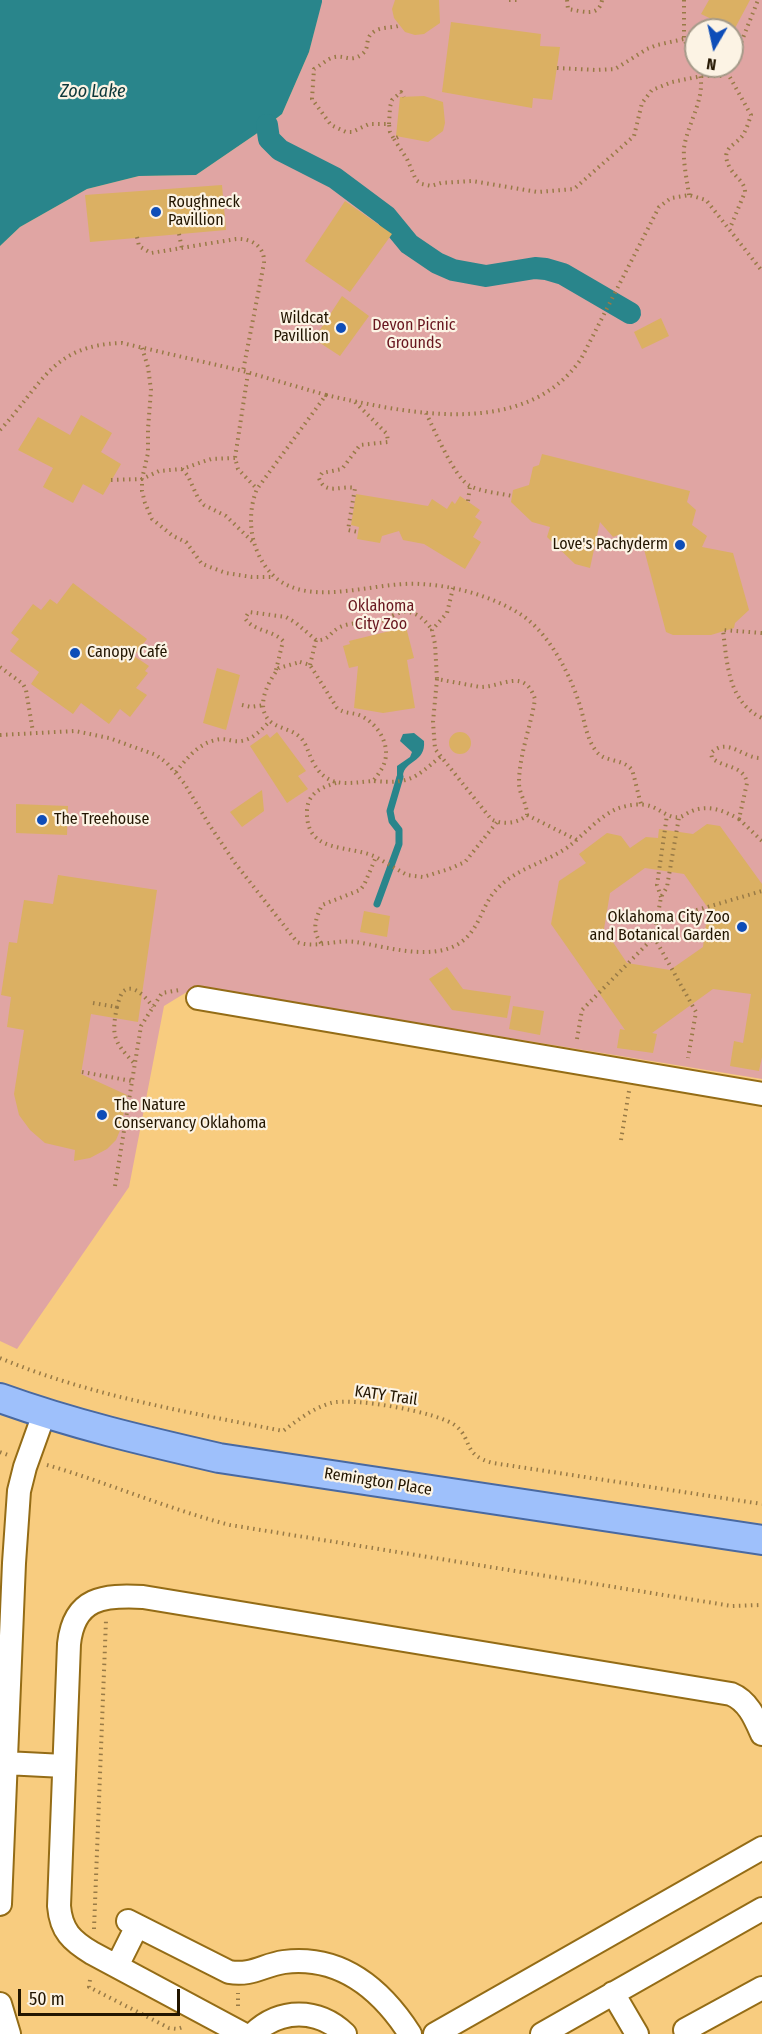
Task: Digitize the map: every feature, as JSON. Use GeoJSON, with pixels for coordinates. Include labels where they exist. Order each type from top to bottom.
{"type":"FeatureCollection","features":[{"type":"Feature","properties":{"kind":"main road","name":"Remington Place"},"geometry":{"type":"LineString","coordinates":[[0,1398],[44,1414],[131,1438],[219,1458],[762,1540]]}},
{"type":"Feature","properties":{"kind":"street"},"geometry":{"type":"LineString","coordinates":[[198,998],[762,1094]]}},
{"type":"Feature","properties":{"kind":"street"},"geometry":{"type":"LineString","coordinates":[[0,1904],[19,1491],[23,1472],[44,1414]]}},
{"type":"Feature","properties":{"kind":"street"},"geometry":{"type":"LineString","coordinates":[[243,2034],[75,1942],[63,1926],[59,1906],[70,1634],[78,1614],[95,1600],[112,1596],[143,1597],[731,1694],[748,1706],[762,1734]]}},
{"type":"Feature","properties":{"kind":"street"},"geometry":{"type":"LineString","coordinates":[[5,1763],[64,1766]]}},
{"type":"Feature","properties":{"kind":"street"},"geometry":{"type":"LineString","coordinates":[[435,2034],[762,1848]]}},
{"type":"Feature","properties":{"kind":"street"},"geometry":{"type":"LineString","coordinates":[[542,2034],[762,1909]]}},
{"type":"Feature","properties":{"kind":"street"},"geometry":{"type":"LineString","coordinates":[[117,1966],[133,1923],[229,1972],[255,1972],[280,1963],[295,1961],[323,1964],[361,1980],[375,1991],[396,2013],[410,2034]]}},
{"type":"Feature","properties":{"kind":"street"},"geometry":{"type":"LineString","coordinates":[[687,2034],[685,2030],[762,1988]]}},
{"type":"Feature","properties":{"kind":"street"},"geometry":{"type":"LineString","coordinates":[[613,1993],[637,2034]]}},
{"type":"Feature","properties":{"kind":"street"},"geometry":{"type":"LineString","coordinates":[[0,2004],[9,2034]]}},
{"type":"Feature","properties":{"kind":"street"},"geometry":{"type":"LineString","coordinates":[[253,2034],[264,2024],[276,2018],[290,2014],[303,2014],[328,2021],[345,2034]]}},
{"type":"Feature","properties":{"kind":"path"},"geometry":{"type":"LineString","coordinates":[[509,0],[519,0]]}},
{"type":"Feature","properties":{"kind":"path"},"geometry":{"type":"LineString","coordinates":[[567,0],[568,9],[590,13],[601,7],[602,0]]}},
{"type":"Feature","properties":{"kind":"path"},"geometry":{"type":"LineString","coordinates":[[684,0],[684,18]]}},
{"type":"Feature","properties":{"kind":"path"},"geometry":{"type":"LineString","coordinates":[[744,35],[758,0]]}},
{"type":"Feature","properties":{"kind":"path"},"geometry":{"type":"LineString","coordinates":[[389,124],[369,124],[352,132],[346,132],[331,125],[312,99],[314,69],[335,57],[351,60],[363,54],[367,49],[368,37],[372,33],[378,29],[398,26]]}},
{"type":"Feature","properties":{"kind":"path"},"geometry":{"type":"LineString","coordinates":[[557,68],[615,69],[647,49],[684,39]]}},
{"type":"Feature","properties":{"kind":"path"},"geometry":{"type":"LineString","coordinates":[[404,97],[401,92],[392,100],[390,132],[396,138],[416,180],[431,186],[472,181],[538,192],[574,189],[634,136],[640,109],[647,95],[663,84],[692,78]]}},
{"type":"Feature","properties":{"kind":"path"},"geometry":{"type":"LineString","coordinates":[[689,195],[684,147],[702,88],[702,78]]}},
{"type":"Feature","properties":{"kind":"path"},"geometry":{"type":"LineString","coordinates":[[730,78],[751,115],[744,134],[731,144],[727,153],[730,169],[745,188],[730,228]]}},
{"type":"Feature","properties":{"kind":"path"},"geometry":{"type":"LineString","coordinates":[[0,430],[60,360],[75,351],[93,345],[112,343],[122,343],[245,372],[326,395],[400,411],[426,413],[494,411],[521,405],[555,386],[581,359],[662,204],[671,198],[689,195],[706,200],[762,271]]}},
{"type":"Feature","properties":{"kind":"path"},"geometry":{"type":"LineString","coordinates":[[179,234],[182,249]]}},
{"type":"Feature","properties":{"kind":"path"},"geometry":{"type":"LineString","coordinates":[[137,237],[139,246],[151,253],[244,238],[261,248],[264,255],[245,372],[235,458],[238,469],[256,489]]}},
{"type":"Feature","properties":{"kind":"path"},"geometry":{"type":"LineString","coordinates":[[142,348],[152,390],[148,453],[142,479],[145,503],[152,519],[173,536],[186,542],[202,564],[226,573],[252,577],[274,577]]}},
{"type":"Feature","properties":{"kind":"path"},"geometry":{"type":"LineString","coordinates":[[326,395],[256,489],[252,502],[254,544],[261,561],[274,577],[293,587],[310,592],[325,593],[404,584],[453,588],[508,607],[525,617],[544,636],[558,658],[575,694],[589,739],[600,756],[630,768],[633,772],[635,789],[641,804]]}},
{"type":"Feature","properties":{"kind":"path"},"geometry":{"type":"LineString","coordinates":[[354,401],[387,434],[388,442],[360,445],[342,469],[322,473],[319,478],[324,487],[330,490],[355,488],[348,530],[358,532]]}},
{"type":"Feature","properties":{"kind":"path"},"geometry":{"type":"LineString","coordinates":[[426,413],[459,476],[470,486],[512,496]]}},
{"type":"Feature","properties":{"kind":"path"},"geometry":{"type":"LineString","coordinates":[[111,480],[142,479],[159,471],[182,469],[211,459],[235,458]]}},
{"type":"Feature","properties":{"kind":"path"},"geometry":{"type":"LineString","coordinates":[[182,469],[204,505],[226,516],[254,544]]}},
{"type":"Feature","properties":{"kind":"path"},"geometry":{"type":"LineString","coordinates":[[468,501],[470,486]]}},
{"type":"Feature","properties":{"kind":"path"},"geometry":{"type":"LineString","coordinates":[[432,630],[447,613],[453,588]]}},
{"type":"Feature","properties":{"kind":"path"},"geometry":{"type":"LineString","coordinates":[[316,640],[296,622],[286,617],[252,612],[246,614],[245,618],[248,623],[276,635],[283,641],[275,673],[263,698],[270,721],[296,734],[306,745],[319,772],[337,783]]}},
{"type":"Feature","properties":{"kind":"path"},"geometry":{"type":"LineString","coordinates":[[316,640],[327,638],[340,627],[385,620],[397,613],[412,612],[421,617],[432,630],[435,644],[433,735],[435,749],[486,815],[497,822],[522,820],[527,815],[527,807],[520,790],[520,776],[536,699],[532,689],[526,683],[517,681],[480,687],[436,679]]}},
{"type":"Feature","properties":{"kind":"path"},"geometry":{"type":"LineString","coordinates":[[762,633],[723,630],[728,670],[738,696],[752,713],[762,718]]}},
{"type":"Feature","properties":{"kind":"path"},"geometry":{"type":"LineString","coordinates":[[310,665],[316,640]]}},
{"type":"Feature","properties":{"kind":"path"},"geometry":{"type":"LineString","coordinates":[[275,673],[279,668],[288,664],[300,662],[310,665],[337,708],[342,712],[360,716],[373,724],[380,732],[387,753],[385,763],[373,781]]}},
{"type":"Feature","properties":{"kind":"path"},"geometry":{"type":"LineString","coordinates":[[0,667],[23,684],[33,732]]}},
{"type":"Feature","properties":{"kind":"path"},"geometry":{"type":"LineString","coordinates":[[242,705],[251,707],[264,705]]}},
{"type":"Feature","properties":{"kind":"path"},"geometry":{"type":"LineString","coordinates":[[176,772],[185,760],[204,745],[219,739],[244,741],[258,733],[270,721]]}},
{"type":"Feature","properties":{"kind":"path"},"geometry":{"type":"LineString","coordinates":[[0,735],[68,730],[109,738],[156,755],[176,772],[235,864],[291,937],[303,944],[353,942],[411,952],[429,952],[447,948],[464,940],[471,933],[489,899],[511,877],[546,860],[577,840],[602,818],[618,808],[641,804],[667,815],[679,817],[690,811],[709,807],[739,819],[762,841]]}},
{"type":"Feature","properties":{"kind":"path"},"geometry":{"type":"LineString","coordinates":[[739,819],[747,783],[746,777],[732,767],[715,761],[711,758],[711,753],[715,749],[727,746],[749,756],[762,758]]}},
{"type":"Feature","properties":{"kind":"path"},"geometry":{"type":"LineString","coordinates":[[440,757],[417,776],[405,782],[337,783],[317,791],[308,803],[307,811],[311,829],[323,843],[336,849],[356,850],[388,862],[407,875],[423,877],[459,865],[472,855],[497,822]]}},
{"type":"Feature","properties":{"kind":"path"},"geometry":{"type":"LineString","coordinates":[[527,815],[577,840]]}},
{"type":"Feature","properties":{"kind":"path"},"geometry":{"type":"LineString","coordinates":[[661,897],[657,885],[667,815]]}},
{"type":"Feature","properties":{"kind":"path"},"geometry":{"type":"LineString","coordinates":[[679,817],[667,887],[661,897],[654,937],[696,1012],[688,1058]]}},
{"type":"Feature","properties":{"kind":"path"},"geometry":{"type":"LineString","coordinates":[[321,943],[314,929],[322,904],[360,890],[376,857]]}},
{"type":"Feature","properties":{"kind":"path"},"geometry":{"type":"LineString","coordinates":[[656,922],[762,891]]}},
{"type":"Feature","properties":{"kind":"path"},"geometry":{"type":"LineString","coordinates":[[577,1040],[582,1010],[654,937]]}},
{"type":"Feature","properties":{"kind":"path"},"geometry":{"type":"LineString","coordinates":[[135,1064],[117,1044],[114,1035],[117,1006],[126,990],[138,991],[153,1007]]}},
{"type":"Feature","properties":{"kind":"path"},"geometry":{"type":"LineString","coordinates":[[93,1003],[117,1006]]}},
{"type":"Feature","properties":{"kind":"path"},"geometry":{"type":"LineString","coordinates":[[81,1072],[132,1081]]}},
{"type":"Feature","properties":{"kind":"path","name":"KATY Trail"},"geometry":{"type":"LineString","coordinates":[[0,1358],[35,1373],[107,1394],[283,1431],[305,1415],[331,1403],[351,1401],[420,1412],[441,1418],[457,1426],[474,1455],[483,1461],[762,1504]]}},
{"type":"Feature","properties":{"kind":"path"},"geometry":{"type":"LineString","coordinates":[[55,1468],[230,1526],[732,1606],[762,1605]]}},
{"type":"Feature","properties":{"kind":"path"},"geometry":{"type":"LineString","coordinates":[[93,1939],[106,1620]]}},
{"type":"Feature","properties":{"kind":"path"},"geometry":{"type":"LineString","coordinates":[[90,1980],[89,1986],[168,2028],[177,2029],[187,2026]]}},
{"type":"Feature","properties":{"kind":"green space","name":"Oklahoma City Zoo"},"geometry":{"type":"Polygon","coordinates":[[[322,0],[762,0],[762,1079],[195,987],[164,1006],[129,1187],[17,1349],[0,1341],[0,246],[20,227],[87,189],[139,176],[196,175],[282,114],[309,52],[322,0]]]}},
{"type":"Feature","properties":{"kind":"water","name":"Zoo Lake"},"geometry":{"type":"Polygon","coordinates":[[[0,0],[322,0],[322,2],[309,52],[282,114],[256,134],[196,175],[139,176],[87,189],[20,227],[0,246],[0,0]]]}},
{"type":"Feature","properties":{"kind":"water"},"geometry":{"type":"Polygon","coordinates":[[[414,733],[424,741],[422,754],[407,767],[403,776],[397,778],[397,766],[410,757],[412,752],[400,741],[403,734],[414,733]]]}},
{"type":"Feature","properties":{"kind":"building"},"geometry":{"type":"Polygon","coordinates":[[[395,0],[439,0],[440,23],[424,34],[415,35],[405,32],[394,18],[392,9],[395,0]]]}},
{"type":"Feature","properties":{"kind":"building"},"geometry":{"type":"Polygon","coordinates":[[[709,0],[750,0],[740,18],[709,18],[701,14],[709,0]]]}},
{"type":"Feature","properties":{"kind":"building"},"geometry":{"type":"Polygon","coordinates":[[[451,22],[541,34],[540,46],[560,47],[552,100],[533,98],[532,108],[442,92],[451,22]]]}},
{"type":"Feature","properties":{"kind":"building"},"geometry":{"type":"Polygon","coordinates":[[[424,96],[443,102],[445,123],[443,131],[428,142],[396,136],[400,97],[424,96]]]}},
{"type":"Feature","properties":{"kind":"building","name":"Roughneck Pavillion"},"geometry":{"type":"Polygon","coordinates":[[[222,185],[226,230],[90,242],[85,195],[222,185]]]}},
{"type":"Feature","properties":{"kind":"building"},"geometry":{"type":"Polygon","coordinates":[[[345,201],[392,234],[350,292],[305,261],[345,201]]]}},
{"type":"Feature","properties":{"kind":"building","name":"Wildcat Pavillion"},"geometry":{"type":"Polygon","coordinates":[[[342,296],[369,316],[340,356],[314,339],[342,296]]]}},
{"type":"Feature","properties":{"kind":"building"},"geometry":{"type":"Polygon","coordinates":[[[661,318],[669,336],[642,349],[634,332],[661,318]]]}},
{"type":"Feature","properties":{"kind":"building"},"geometry":{"type":"Polygon","coordinates":[[[81,415],[112,433],[101,452],[121,464],[103,495],[83,484],[73,503],[43,487],[53,468],[18,450],[38,417],[70,435],[81,415]]]}},
{"type":"Feature","properties":{"kind":"building","name":"Love's Pachyderm"},"geometry":{"type":"Polygon","coordinates":[[[542,454],[690,491],[687,502],[696,510],[692,525],[707,536],[702,547],[733,553],[749,610],[735,623],[734,628],[711,635],[673,635],[666,632],[641,538],[633,541],[630,538],[624,540],[618,535],[613,537],[600,522],[590,568],[575,564],[547,537],[550,527],[532,522],[511,502],[513,490],[529,485],[533,467],[539,465],[542,454]]]}},
{"type":"Feature","properties":{"kind":"building"},"geometry":{"type":"Polygon","coordinates":[[[356,494],[428,506],[432,499],[447,509],[452,501],[455,504],[460,496],[480,510],[475,517],[482,522],[473,537],[481,542],[465,569],[424,544],[403,540],[399,531],[382,536],[380,543],[357,539],[359,527],[351,525],[356,494]]]}},
{"type":"Feature","properties":{"kind":"building","name":"Canopy Café"},"geometry":{"type":"Polygon","coordinates":[[[73,583],[147,639],[134,656],[149,666],[145,671],[148,673],[136,688],[147,695],[130,717],[120,709],[109,724],[81,703],[73,714],[31,684],[39,672],[10,651],[19,639],[11,633],[33,604],[41,610],[50,599],[57,604],[73,583]]]}},
{"type":"Feature","properties":{"kind":"building"},"geometry":{"type":"Polygon","coordinates":[[[406,627],[414,658],[407,660],[415,708],[383,713],[354,708],[358,666],[349,668],[343,646],[350,644],[349,641],[406,627]]]}},
{"type":"Feature","properties":{"kind":"building"},"geometry":{"type":"Polygon","coordinates":[[[217,668],[240,675],[226,730],[203,723],[217,668]]]}},
{"type":"Feature","properties":{"kind":"building"},"geometry":{"type":"Polygon","coordinates":[[[277,732],[306,771],[298,776],[308,789],[287,803],[250,746],[267,734],[270,738],[277,732]]]}},
{"type":"Feature","properties":{"kind":"building"},"geometry":{"type":"Polygon","coordinates":[[[460,732],[470,739],[471,743],[464,753],[460,754],[450,747],[449,743],[456,733],[460,732]]]}},
{"type":"Feature","properties":{"kind":"building"},"geometry":{"type":"Polygon","coordinates":[[[262,790],[264,811],[242,827],[230,812],[262,790]]]}},
{"type":"Feature","properties":{"kind":"building","name":"The Treehouse"},"geometry":{"type":"Polygon","coordinates":[[[16,804],[68,806],[67,835],[16,833],[16,804]]]}},
{"type":"Feature","properties":{"kind":"building"},"geometry":{"type":"Polygon","coordinates":[[[707,824],[720,826],[762,884],[762,1057],[759,1071],[730,1066],[734,1041],[743,1043],[751,994],[713,989],[652,1033],[657,1034],[653,1053],[617,1048],[620,1029],[625,1030],[551,924],[559,881],[586,863],[579,854],[607,833],[621,836],[630,848],[646,837],[658,838],[659,829],[693,834],[707,824]],[[645,868],[610,893],[604,929],[627,963],[670,970],[703,947],[708,908],[684,874],[645,868]]]}},
{"type":"Feature","properties":{"kind":"building"},"geometry":{"type":"Polygon","coordinates":[[[58,875],[157,890],[138,1022],[91,1014],[81,1074],[127,1095],[121,1128],[116,1140],[107,1149],[90,1158],[74,1161],[75,1150],[45,1143],[30,1130],[19,1115],[14,1094],[24,1030],[7,1027],[11,997],[1,995],[9,942],[17,943],[24,900],[53,904],[58,875]]]}},
{"type":"Feature","properties":{"kind":"building"},"geometry":{"type":"Polygon","coordinates":[[[364,911],[390,916],[387,937],[360,932],[364,911]]]}},
{"type":"Feature","properties":{"kind":"building"},"geometry":{"type":"Polygon","coordinates":[[[447,967],[463,989],[511,996],[507,1018],[452,1010],[429,979],[447,967]]]}},
{"type":"Feature","properties":{"kind":"building"},"geometry":{"type":"Polygon","coordinates":[[[513,1006],[544,1011],[540,1035],[509,1029],[513,1006]]]}},
{"type":"Feature","properties":{"kind":"waterway"},"geometry":{"type":"LineString","coordinates":[[267,125],[269,139],[280,150],[335,178],[386,216],[409,244],[437,263],[453,270],[486,276],[535,268],[546,269],[563,274],[630,313]]}},
{"type":"Feature","properties":{"kind":"waterway"},"geometry":{"type":"LineString","coordinates":[[377,904],[399,844],[399,830],[392,821],[390,811],[400,777]]}},
{"type":"Feature","properties":{"kind":"place","name":"Roughneck Pavillion"},"geometry":{"type":"Point","coordinates":[156,212]}},
{"type":"Feature","properties":{"kind":"place","name":"Wildcat Pavillion"},"geometry":{"type":"Point","coordinates":[341,328]}},
{"type":"Feature","properties":{"kind":"place","name":"Love's Pachyderm"},"geometry":{"type":"Point","coordinates":[680,545]}},
{"type":"Feature","properties":{"kind":"place","name":"Canopy Café"},"geometry":{"type":"Point","coordinates":[75,653]}},
{"type":"Feature","properties":{"kind":"place","name":"The Treehouse"},"geometry":{"type":"Point","coordinates":[42,820]}},
{"type":"Feature","properties":{"kind":"place","name":"Oklahoma City Zoo and Botanical Garden"},"geometry":{"type":"Point","coordinates":[742,927]}},
{"type":"Feature","properties":{"kind":"place","name":"The Nature Conservancy Oklahoma"},"geometry":{"type":"Point","coordinates":[102,1115]}},
{"type":"Feature","properties":{"kind":"park label","name":"Devon Picnic Grounds"},"geometry":{"type":"Point","coordinates":[414,335]}}]}
